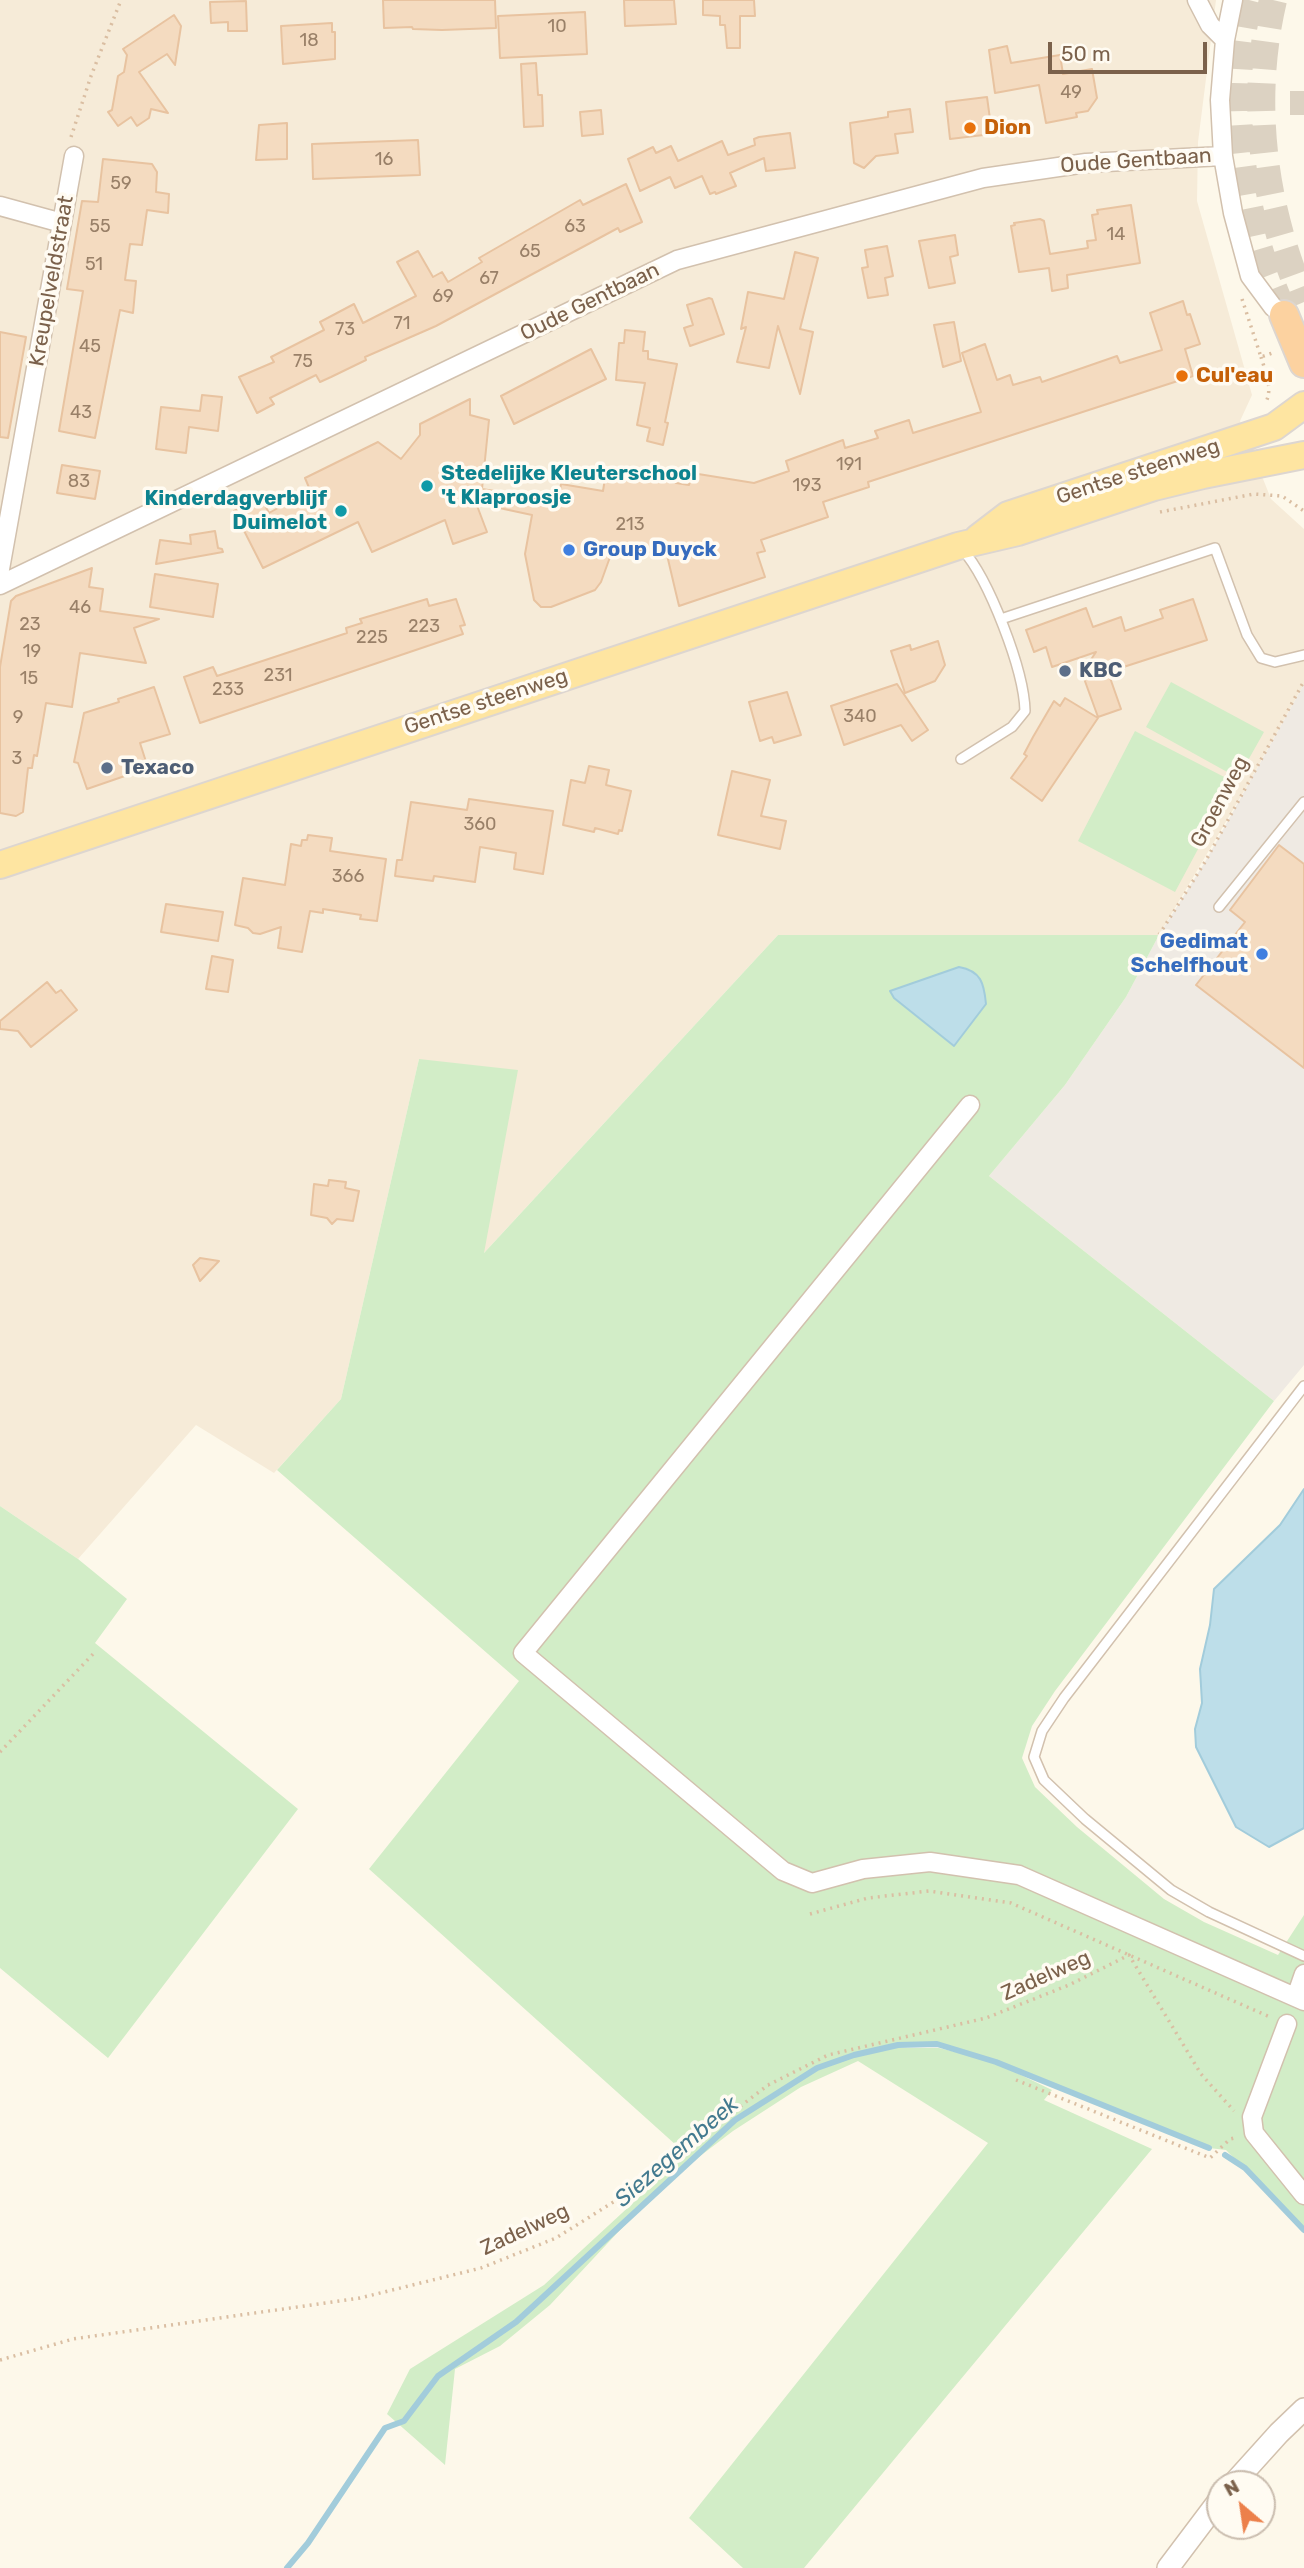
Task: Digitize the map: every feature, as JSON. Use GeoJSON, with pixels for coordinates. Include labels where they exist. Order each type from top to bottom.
{"type":"FeatureCollection","features":[{"type":"Feature","properties":{"kind":"highway"},"geometry":{"type":"LineString","coordinates":[[1284,315],[1304,363]]}},
{"type":"Feature","properties":{"kind":"main road"},"geometry":{"type":"LineString","coordinates":[[1304,406],[1304,432]]}},
{"type":"Feature","properties":{"kind":"main road","name":"Gentse steenweg"},"geometry":{"type":"LineString","coordinates":[[966,543],[1008,515],[1274,427],[1304,406]]}},
{"type":"Feature","properties":{"kind":"main road","name":"Gentse steenweg"},"geometry":{"type":"LineString","coordinates":[[0,865],[966,543],[1018,533],[1154,487],[1304,455]]}},
{"type":"Feature","properties":{"kind":"street"},"geometry":{"type":"LineString","coordinates":[[1197,0],[1210,25],[1225,40]]}},
{"type":"Feature","properties":{"kind":"street"},"geometry":{"type":"LineString","coordinates":[[1233,0],[1225,40],[1220,100],[1223,156],[1233,213],[1250,276],[1273,307],[1284,315]]}},
{"type":"Feature","properties":{"kind":"street","name":"Kreupelveldstraat"},"geometry":{"type":"LineString","coordinates":[[0,569],[74,156]]}},
{"type":"Feature","properties":{"kind":"street","name":"Oude Gentbaan"},"geometry":{"type":"LineString","coordinates":[[0,585],[677,260],[983,178],[1086,163],[1223,156]]}},
{"type":"Feature","properties":{"kind":"street"},"geometry":{"type":"LineString","coordinates":[[0,206],[62,223]]}},
{"type":"Feature","properties":{"kind":"street"},"geometry":{"type":"LineString","coordinates":[[970,1105],[523,1653],[783,1871],[812,1883],[863,1869],[930,1862],[1019,1875],[1300,1999],[1304,1974]]}},
{"type":"Feature","properties":{"kind":"street"},"geometry":{"type":"LineString","coordinates":[[1287,2024],[1252,2117],[1254,2133],[1304,2195]]}},
{"type":"Feature","properties":{"kind":"street"},"geometry":{"type":"LineString","coordinates":[[1246,2470],[1304,2409]]}},
{"type":"Feature","properties":{"kind":"street"},"geometry":{"type":"LineString","coordinates":[[1168,2568],[1206,2518]]}},
{"type":"Feature","properties":{"kind":"lane"},"geometry":{"type":"LineString","coordinates":[[961,759],[1012,727],[1026,711],[1025,694],[1000,619],[966,543]]}},
{"type":"Feature","properties":{"kind":"lane"},"geometry":{"type":"LineString","coordinates":[[1000,619],[1215,548],[1247,635],[1261,658],[1275,662],[1304,655]]}},
{"type":"Feature","properties":{"kind":"lane"},"geometry":{"type":"LineString","coordinates":[[1219,907],[1304,802]]}},
{"type":"Feature","properties":{"kind":"lane"},"geometry":{"type":"LineString","coordinates":[[1304,1387],[1064,1698],[1042,1731],[1034,1757],[1044,1780],[1085,1819],[1171,1890],[1209,1912],[1304,1956]]}},
{"type":"Feature","properties":{"kind":"path"},"geometry":{"type":"LineString","coordinates":[[74,156],[70,139],[121,0]]}},
{"type":"Feature","properties":{"kind":"path"},"geometry":{"type":"LineString","coordinates":[[1159,512],[1254,494],[1282,496],[1304,511]]}},
{"type":"Feature","properties":{"kind":"path","name":"Groenweg"},"geometry":{"type":"LineString","coordinates":[[1159,935],[1205,862],[1304,681]]}},
{"type":"Feature","properties":{"kind":"path"},"geometry":{"type":"LineString","coordinates":[[0,1752],[94,1652]]}},
{"type":"Feature","properties":{"kind":"path"},"geometry":{"type":"LineString","coordinates":[[810,1914],[868,1898],[929,1891],[1011,1903],[1287,2024]]}},
{"type":"Feature","properties":{"kind":"path"},"geometry":{"type":"LineString","coordinates":[[1129,1955],[1201,2074],[1254,2133]]}},
{"type":"Feature","properties":{"kind":"path","name":"Zadelweg"},"geometry":{"type":"LineString","coordinates":[[0,2360],[73,2339],[360,2298],[481,2268],[556,2238],[623,2196],[768,2085],[828,2055],[986,2018],[1069,1985],[1129,1955]]}},
{"type":"Feature","properties":{"kind":"path"},"geometry":{"type":"LineString","coordinates":[[1016,2080],[1210,2158],[1230,2138],[1254,2133]]}},
{"type":"Feature","properties":{"kind":"shaded area"},"geometry":{"type":"Polygon","coordinates":[[[0,0],[1216,0],[1198,142],[1197,201],[1252,395],[1240,421],[1271,499],[1304,529],[1304,684],[1159,935],[778,935],[483,1254],[419,1059],[341,1399],[274,1473],[196,1425],[78,1559],[0,1506],[0,0]]]}},
{"type":"Feature","properties":{"kind":"shaded area"},"geometry":{"type":"Polygon","coordinates":[[[1304,684],[1304,1365],[1274,1401],[989,1176],[1065,1085],[1126,997],[1304,684]]]}},
{"type":"Feature","properties":{"kind":"green space"},"geometry":{"type":"Polygon","coordinates":[[[1171,682],[1264,732],[1238,778],[1146,727],[1171,682]]]}},
{"type":"Feature","properties":{"kind":"green space"},"geometry":{"type":"Polygon","coordinates":[[[1135,731],[1234,782],[1175,892],[1078,841],[1135,731]]]}},
{"type":"Feature","properties":{"kind":"green space"},"geometry":{"type":"Polygon","coordinates":[[[778,935],[1159,935],[1126,997],[1065,1085],[989,1176],[1274,1401],[1055,1691],[1032,1726],[1022,1758],[1035,1787],[1077,1827],[1164,1899],[1204,1922],[1278,1955],[1304,1915],[1304,2230],[1226,2150],[1209,2148],[992,2061],[1052,2090],[1044,2100],[1152,2149],[804,2568],[743,2568],[689,2518],[988,2143],[858,2061],[801,2087],[733,2131],[662,2185],[550,2305],[500,2346],[455,2369],[445,2465],[387,2414],[410,2369],[544,2285],[686,2154],[369,1869],[519,1681],[277,1470],[341,1399],[419,1059],[518,1070],[484,1253],[778,935]],[[937,2044],[898,2045],[871,2051],[894,2048],[939,2048],[992,2061],[937,2044]]]}},
{"type":"Feature","properties":{"kind":"green space"},"geometry":{"type":"Polygon","coordinates":[[[0,1506],[78,1559],[127,1599],[95,1643],[298,1809],[108,2058],[0,1968],[0,1506]]]}},
{"type":"Feature","properties":{"kind":"water"},"geometry":{"type":"Polygon","coordinates":[[[959,967],[972,972],[980,979],[986,1004],[954,1046],[894,998],[890,991],[959,967]]]}},
{"type":"Feature","properties":{"kind":"water"},"geometry":{"type":"Polygon","coordinates":[[[1304,1489],[1304,1828],[1269,1847],[1236,1827],[1196,1747],[1195,1729],[1202,1703],[1200,1669],[1210,1625],[1214,1589],[1280,1525],[1304,1489]]]}},
{"type":"Feature","properties":{"kind":"building"},"geometry":{"type":"Polygon","coordinates":[[[383,0],[495,0],[496,28],[384,28],[383,0]]]}},
{"type":"Feature","properties":{"kind":"building"},"geometry":{"type":"Polygon","coordinates":[[[624,0],[674,0],[676,24],[625,26],[624,0]]]}},
{"type":"Feature","properties":{"kind":"building"},"geometry":{"type":"Polygon","coordinates":[[[703,0],[754,0],[755,16],[740,16],[740,48],[727,48],[725,25],[720,25],[720,16],[703,15],[703,0]]]}},
{"type":"Feature","properties":{"kind":"building"},"geometry":{"type":"Polygon","coordinates":[[[246,1],[247,31],[228,31],[228,22],[211,23],[210,2],[246,1]]]}},
{"type":"Feature","properties":{"kind":"building"},"geometry":{"type":"Polygon","coordinates":[[[585,12],[587,54],[500,58],[498,16],[585,12]]]}},
{"type":"Feature","properties":{"kind":"building"},"geometry":{"type":"Polygon","coordinates":[[[174,15],[181,26],[175,65],[167,54],[139,72],[168,113],[151,109],[149,118],[137,126],[131,117],[118,126],[108,112],[112,110],[118,76],[124,72],[127,55],[123,49],[174,15]]]}},
{"type":"Feature","properties":{"kind":"building"},"geometry":{"type":"Polygon","coordinates":[[[332,23],[332,32],[335,32],[335,59],[283,64],[281,26],[332,23]]]}},
{"type":"Feature","properties":{"kind":"building"},"geometry":{"type":"Polygon","coordinates":[[[1007,46],[1011,63],[1060,55],[1063,74],[1092,69],[1097,98],[1088,111],[1076,113],[1077,117],[1046,123],[1039,85],[995,93],[989,50],[1007,46]]]}},
{"type":"Feature","properties":{"kind":"building"},"geometry":{"type":"Polygon","coordinates":[[[536,63],[538,95],[542,95],[543,126],[524,127],[521,64],[536,63]]]}},
{"type":"Feature","properties":{"kind":"building"},"geometry":{"type":"Polygon","coordinates":[[[987,97],[992,134],[950,139],[946,102],[987,97]]]}},
{"type":"Feature","properties":{"kind":"building"},"geometry":{"type":"Polygon","coordinates":[[[910,109],[913,132],[895,134],[898,153],[876,156],[864,168],[854,163],[850,123],[888,117],[888,112],[910,109]]]}},
{"type":"Feature","properties":{"kind":"building"},"geometry":{"type":"Polygon","coordinates":[[[601,110],[603,134],[582,136],[580,112],[601,110]]]}},
{"type":"Feature","properties":{"kind":"building"},"geometry":{"type":"Polygon","coordinates":[[[287,123],[287,159],[256,160],[259,125],[287,123]]]}},
{"type":"Feature","properties":{"kind":"building"},"geometry":{"type":"Polygon","coordinates":[[[790,133],[795,168],[766,171],[764,158],[730,173],[736,186],[716,194],[710,194],[702,176],[675,188],[670,177],[640,191],[628,159],[653,147],[656,153],[671,146],[678,161],[722,141],[728,155],[755,145],[754,139],[759,137],[790,133]]]}},
{"type":"Feature","properties":{"kind":"building"},"geometry":{"type":"Polygon","coordinates":[[[418,140],[420,175],[313,179],[312,144],[418,140]]]}},
{"type":"Feature","properties":{"kind":"building"},"geometry":{"type":"Polygon","coordinates":[[[103,159],[152,164],[157,172],[156,192],[169,194],[168,213],[147,210],[142,245],[130,244],[125,280],[136,281],[133,313],[120,310],[95,438],[59,431],[83,291],[67,289],[82,201],[98,202],[103,159]]]}},
{"type":"Feature","properties":{"kind":"building"},"geometry":{"type":"Polygon","coordinates":[[[626,184],[642,222],[620,232],[618,228],[436,326],[365,357],[366,360],[331,377],[320,382],[316,375],[270,398],[274,404],[257,413],[239,377],[274,362],[271,357],[324,330],[320,322],[354,304],[363,323],[416,296],[397,262],[418,251],[433,277],[442,272],[448,282],[482,262],[479,258],[580,200],[583,205],[626,184]]]}},
{"type":"Feature","properties":{"kind":"building"},"geometry":{"type":"Polygon","coordinates":[[[1131,205],[1140,263],[1067,275],[1068,288],[1052,291],[1049,268],[1019,272],[1011,226],[1015,225],[1014,223],[1040,219],[1044,221],[1050,254],[1088,248],[1087,241],[1096,240],[1092,215],[1098,214],[1097,210],[1131,205]]]}},
{"type":"Feature","properties":{"kind":"building"},"geometry":{"type":"Polygon","coordinates":[[[955,235],[958,255],[950,257],[955,283],[929,288],[919,241],[955,235]]]}},
{"type":"Feature","properties":{"kind":"building"},"geometry":{"type":"Polygon","coordinates":[[[887,246],[893,276],[885,278],[888,295],[868,298],[862,268],[868,267],[865,250],[887,246]]]}},
{"type":"Feature","properties":{"kind":"building"},"geometry":{"type":"Polygon","coordinates":[[[795,252],[818,258],[800,329],[813,332],[800,394],[778,326],[769,368],[737,362],[746,327],[741,329],[748,292],[784,299],[795,252]]]}},
{"type":"Feature","properties":{"kind":"building"},"geometry":{"type":"Polygon","coordinates":[[[712,299],[724,334],[690,346],[684,328],[693,325],[687,305],[712,299]]]}},
{"type":"Feature","properties":{"kind":"building"},"geometry":{"type":"Polygon","coordinates":[[[1183,301],[1200,344],[1185,349],[1193,376],[868,482],[869,487],[823,502],[828,517],[761,540],[765,551],[757,553],[765,577],[679,606],[667,555],[614,546],[601,582],[595,590],[551,607],[541,607],[534,600],[525,554],[532,515],[476,503],[487,532],[453,544],[445,520],[372,552],[358,522],[263,568],[234,511],[261,498],[269,513],[310,490],[305,478],[378,442],[401,459],[420,435],[420,424],[470,399],[470,415],[489,420],[482,489],[558,501],[561,484],[603,491],[606,472],[689,485],[692,473],[754,483],[789,471],[786,461],[843,440],[845,448],[878,438],[875,431],[909,420],[913,433],[981,412],[962,353],[985,344],[997,380],[1010,375],[1013,385],[1040,377],[1042,382],[1117,356],[1120,363],[1162,350],[1150,313],[1183,301]]]}},
{"type":"Feature","properties":{"kind":"building"},"geometry":{"type":"Polygon","coordinates":[[[954,322],[961,361],[943,367],[934,325],[954,322]]]}},
{"type":"Feature","properties":{"kind":"building"},"geometry":{"type":"Polygon","coordinates":[[[625,330],[645,332],[643,351],[648,351],[648,359],[677,364],[663,445],[647,441],[650,428],[637,425],[645,383],[616,380],[619,343],[624,343],[625,330]]]}},
{"type":"Feature","properties":{"kind":"building"},"geometry":{"type":"Polygon","coordinates":[[[0,332],[26,337],[8,438],[0,437],[0,332]]]}},
{"type":"Feature","properties":{"kind":"building"},"geometry":{"type":"Polygon","coordinates":[[[591,349],[606,379],[514,424],[501,396],[591,349]]]}},
{"type":"Feature","properties":{"kind":"building"},"geometry":{"type":"Polygon","coordinates":[[[202,395],[222,397],[218,431],[189,427],[186,453],[156,449],[161,407],[200,411],[202,395]]]}},
{"type":"Feature","properties":{"kind":"building"},"geometry":{"type":"Polygon","coordinates":[[[62,465],[100,471],[95,499],[57,493],[62,465]]]}},
{"type":"Feature","properties":{"kind":"building"},"geometry":{"type":"Polygon","coordinates":[[[215,531],[218,548],[223,552],[156,564],[160,540],[191,544],[190,535],[215,531]]]}},
{"type":"Feature","properties":{"kind":"building"},"geometry":{"type":"Polygon","coordinates":[[[92,568],[89,587],[103,589],[100,611],[159,619],[134,628],[146,663],[80,653],[72,707],[46,703],[37,756],[34,755],[32,768],[28,768],[23,812],[16,816],[0,813],[0,667],[11,601],[16,596],[92,568]]]}},
{"type":"Feature","properties":{"kind":"building"},"geometry":{"type":"Polygon","coordinates":[[[155,574],[218,584],[213,617],[150,607],[155,574]]]}},
{"type":"Feature","properties":{"kind":"building"},"geometry":{"type":"Polygon","coordinates":[[[427,599],[429,606],[456,599],[465,625],[460,626],[463,634],[200,723],[184,677],[213,667],[217,676],[347,633],[346,628],[362,623],[360,619],[427,599]]]}},
{"type":"Feature","properties":{"kind":"building"},"geometry":{"type":"Polygon","coordinates":[[[1193,599],[1207,640],[1108,672],[1121,709],[1098,717],[1082,673],[1096,652],[1052,667],[1046,647],[1034,652],[1026,630],[1086,608],[1093,627],[1121,617],[1125,631],[1163,618],[1160,610],[1193,599]]]}},
{"type":"Feature","properties":{"kind":"building"},"geometry":{"type":"Polygon","coordinates":[[[938,641],[945,665],[935,681],[905,693],[891,651],[910,645],[911,650],[938,641]]]}},
{"type":"Feature","properties":{"kind":"building"},"geometry":{"type":"Polygon","coordinates":[[[897,684],[928,730],[912,741],[901,725],[844,745],[831,706],[897,684]]]}},
{"type":"Feature","properties":{"kind":"building"},"geometry":{"type":"Polygon","coordinates":[[[154,687],[170,734],[140,743],[148,768],[87,789],[78,763],[74,762],[84,713],[154,687]]]}},
{"type":"Feature","properties":{"kind":"building"},"geometry":{"type":"Polygon","coordinates":[[[787,692],[801,735],[774,743],[772,737],[760,741],[749,702],[787,692]]]}},
{"type":"Feature","properties":{"kind":"building"},"geometry":{"type":"Polygon","coordinates":[[[1065,698],[1098,718],[1042,801],[1011,778],[1027,756],[1024,754],[1054,701],[1060,706],[1065,698]]]}},
{"type":"Feature","properties":{"kind":"building"},"geometry":{"type":"Polygon","coordinates":[[[589,766],[609,770],[606,785],[631,791],[622,831],[619,830],[618,834],[595,828],[594,832],[563,825],[571,780],[585,783],[589,766]]]}},
{"type":"Feature","properties":{"kind":"building"},"geometry":{"type":"Polygon","coordinates":[[[732,771],[770,780],[761,816],[786,821],[780,849],[718,835],[732,771]]]}},
{"type":"Feature","properties":{"kind":"building"},"geometry":{"type":"Polygon","coordinates":[[[469,799],[553,811],[543,874],[514,869],[516,853],[480,847],[475,882],[434,876],[433,881],[395,876],[397,860],[402,860],[411,802],[467,810],[469,799]]]}},
{"type":"Feature","properties":{"kind":"building"},"geometry":{"type":"Polygon","coordinates":[[[308,835],[332,838],[330,851],[386,859],[377,921],[360,919],[361,915],[323,909],[323,913],[310,911],[302,952],[278,948],[281,927],[260,934],[235,925],[243,878],[285,885],[291,844],[301,846],[302,840],[307,840],[308,835]]]}},
{"type":"Feature","properties":{"kind":"building","name":"Gedimat Schelfhout"},"geometry":{"type":"Polygon","coordinates":[[[1279,845],[1304,864],[1304,1068],[1196,985],[1245,922],[1230,910],[1279,845]]]}},
{"type":"Feature","properties":{"kind":"building"},"geometry":{"type":"Polygon","coordinates":[[[166,904],[223,912],[218,941],[161,932],[166,904]]]}},
{"type":"Feature","properties":{"kind":"building"},"geometry":{"type":"Polygon","coordinates":[[[212,956],[233,960],[228,992],[206,989],[212,956]]]}},
{"type":"Feature","properties":{"kind":"building"},"geometry":{"type":"Polygon","coordinates":[[[47,982],[56,993],[61,990],[77,1010],[31,1047],[18,1031],[0,1029],[0,1021],[47,982]]]}},
{"type":"Feature","properties":{"kind":"building"},"geometry":{"type":"Polygon","coordinates":[[[329,1180],[346,1182],[345,1188],[359,1191],[353,1221],[337,1219],[332,1224],[327,1218],[311,1215],[314,1184],[328,1186],[329,1180]]]}},
{"type":"Feature","properties":{"kind":"building"},"geometry":{"type":"Polygon","coordinates":[[[200,1258],[219,1261],[200,1281],[193,1265],[200,1258]]]}},
{"type":"Feature","properties":{"kind":"waterway","name":"Siezegembeek"},"geometry":{"type":"LineString","coordinates":[[287,2568],[308,2543],[385,2428],[404,2421],[438,2376],[516,2322],[735,2120],[817,2068],[854,2055],[898,2045],[937,2044],[996,2062],[1209,2148]]}},
{"type":"Feature","properties":{"kind":"waterway","name":"Siezegembeek"},"geometry":{"type":"LineString","coordinates":[[1225,2155],[1245,2168],[1304,2230]]}},
{"type":"Feature","properties":{"kind":"tunnel"},"geometry":{"type":"LineString","coordinates":[[1249,0],[1239,58],[1240,147],[1258,244],[1284,315]]}},
{"type":"Feature","properties":{"kind":"tunnel"},"geometry":{"type":"LineString","coordinates":[[1273,0],[1262,77],[1264,154],[1278,229],[1304,302]]}},
{"type":"Feature","properties":{"kind":"tunnel"},"geometry":{"type":"LineString","coordinates":[[1304,91],[1304,115]]}},
{"type":"Feature","properties":{"kind":"place","name":"Dion"},"geometry":{"type":"Point","coordinates":[970,128]}},
{"type":"Feature","properties":{"kind":"place","name":"Cul'eau"},"geometry":{"type":"Point","coordinates":[1182,376]}},
{"type":"Feature","properties":{"kind":"place","name":"Stedelijke Kleuterschool 't Klaproosje"},"geometry":{"type":"Point","coordinates":[427,486]}},
{"type":"Feature","properties":{"kind":"place","name":"Kinderdagverblijf Duimelot"},"geometry":{"type":"Point","coordinates":[341,511]}},
{"type":"Feature","properties":{"kind":"place","name":"Group Duyck"},"geometry":{"type":"Point","coordinates":[569,550]}},
{"type":"Feature","properties":{"kind":"place","name":"KBC"},"geometry":{"type":"Point","coordinates":[1065,671]}},
{"type":"Feature","properties":{"kind":"place","name":"Texaco"},"geometry":{"type":"Point","coordinates":[107,768]}},
{"type":"Feature","properties":{"kind":"place","name":"Gedimat Schelfhout"},"geometry":{"type":"Point","coordinates":[1262,954]}}]}
